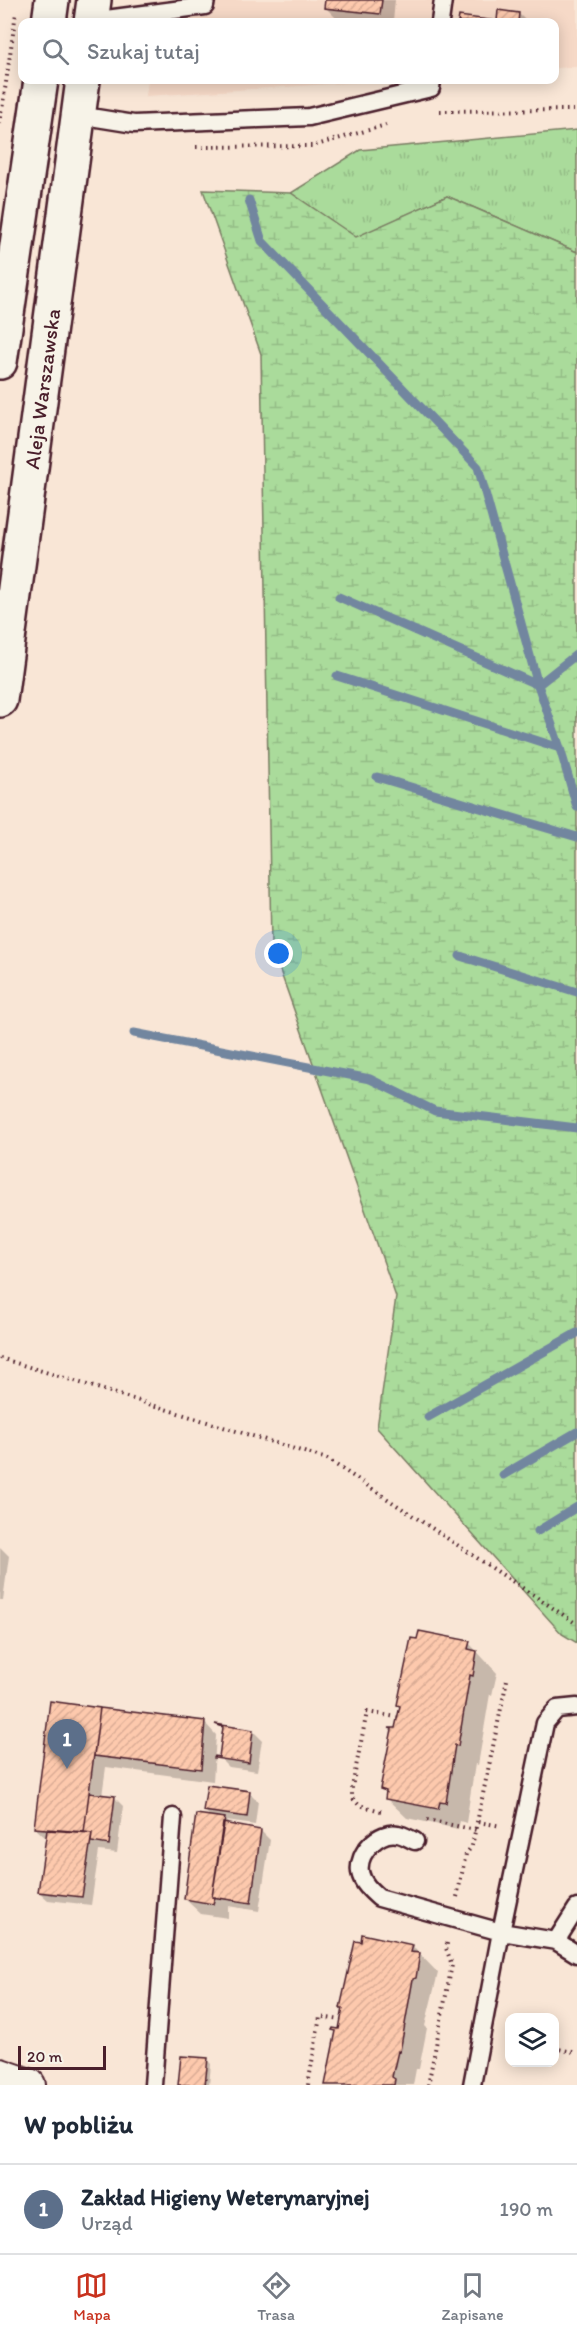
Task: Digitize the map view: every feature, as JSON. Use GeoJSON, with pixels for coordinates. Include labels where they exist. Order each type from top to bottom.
{"type":"FeatureCollection","features":[{"type":"Feature","properties":{"kind":"main road"},"geometry":{"type":"LineString","coordinates":[[50,18],[52,0]]}},
{"type":"Feature","properties":{"kind":"main road"},"geometry":{"type":"LineString","coordinates":[[0,362],[40,84]]}},
{"type":"Feature","properties":{"kind":"main road","name":"Aleja Warszawska"},"geometry":{"type":"LineString","coordinates":[[0,700],[82,84]]}},
{"type":"Feature","properties":{"kind":"street"},"geometry":{"type":"LineString","coordinates":[[0,2075],[29,2085]]}},
{"type":"Feature","properties":{"kind":"lane"},"geometry":{"type":"LineString","coordinates":[[92,15],[205,6],[206,0]]}},
{"type":"Feature","properties":{"kind":"lane"},"geometry":{"type":"LineString","coordinates":[[441,18],[443,0]]}},
{"type":"Feature","properties":{"kind":"lane"},"geometry":{"type":"LineString","coordinates":[[78,115],[134,124],[309,117],[431,88],[432,84]]}},
{"type":"Feature","properties":{"kind":"lane"},"geometry":{"type":"LineString","coordinates":[[472,2085],[501,1932],[545,1723],[557,1709],[577,1707]]}},
{"type":"Feature","properties":{"kind":"lane"},"geometry":{"type":"LineString","coordinates":[[153,2085],[173,1817]]}},
{"type":"Feature","properties":{"kind":"lane"},"geometry":{"type":"LineString","coordinates":[[415,1842],[396,1833],[381,1837],[368,1848],[360,1860],[360,1873],[368,1887],[379,1898],[501,1932],[556,1941],[577,1954]]}},
{"type":"Feature","properties":{"kind":"lane"},"geometry":{"type":"LineString","coordinates":[[556,1941],[577,1908]]}},
{"type":"Feature","properties":{"kind":"path"},"geometry":{"type":"LineString","coordinates":[[0,125],[16,11]]}},
{"type":"Feature","properties":{"kind":"path"},"geometry":{"type":"LineString","coordinates":[[0,1358],[327,1459],[577,1624]]}},
{"type":"Feature","properties":{"kind":"path"},"geometry":{"type":"LineString","coordinates":[[428,2085],[452,1965],[446,1948],[466,1854],[472,1846],[476,1830],[507,1680]]}},
{"type":"Feature","properties":{"kind":"path"},"geometry":{"type":"LineString","coordinates":[[387,1812],[359,1805],[352,1798],[352,1787],[367,1712],[397,1717]]}},
{"type":"Feature","properties":{"kind":"path"},"geometry":{"type":"LineString","coordinates":[[420,1819],[476,1830]]}},
{"type":"Feature","properties":{"kind":"path"},"geometry":{"type":"LineString","coordinates":[[308,2085],[320,2017],[341,2020]]}},
{"type":"Feature","properties":{"kind":"path"},"geometry":{"type":"LineString","coordinates":[[559,2049],[577,2053]]}},
{"type":"Feature","properties":{"kind":"shaded area"},"geometry":{"type":"Polygon","coordinates":[[[158,0],[577,0],[577,67],[559,68],[559,18],[156,18],[158,0]]]}},
{"type":"Feature","properties":{"kind":"shaded area"},"geometry":{"type":"Polygon","coordinates":[[[148,84],[329,84],[146,96],[148,84]]]}},
{"type":"Feature","properties":{"kind":"green space"},"geometry":{"type":"Polygon","coordinates":[[[577,130],[577,252],[447,196],[356,238],[291,193],[360,150],[577,130]]]}},
{"type":"Feature","properties":{"kind":"green space"},"geometry":{"type":"Polygon","coordinates":[[[203,190],[291,193],[356,237],[447,196],[577,252],[577,1643],[562,1634],[377,1428],[396,1297],[271,945],[261,354],[203,190]]]}},
{"type":"Feature","properties":{"kind":"building"},"geometry":{"type":"Polygon","coordinates":[[[325,0],[382,0],[380,14],[324,8],[325,0]]]}},
{"type":"Feature","properties":{"kind":"building"},"geometry":{"type":"Polygon","coordinates":[[[498,10],[519,13],[518,18],[497,18],[498,10]]]}},
{"type":"Feature","properties":{"kind":"building"},"geometry":{"type":"Polygon","coordinates":[[[419,1631],[470,1641],[468,1649],[477,1651],[473,1676],[470,1675],[458,1746],[455,1745],[446,1803],[440,1802],[438,1809],[385,1799],[386,1791],[380,1789],[392,1729],[389,1728],[395,1728],[400,1706],[397,1705],[411,1638],[417,1639],[419,1631]]]}},
{"type":"Feature","properties":{"kind":"building"},"geometry":{"type":"Polygon","coordinates":[[[50,1701],[100,1708],[84,1832],[34,1828],[50,1701]]]}},
{"type":"Feature","properties":{"kind":"building"},"geometry":{"type":"Polygon","coordinates":[[[100,1708],[205,1721],[201,1769],[94,1756],[100,1708]]]}},
{"type":"Feature","properties":{"kind":"building"},"geometry":{"type":"Polygon","coordinates":[[[215,1724],[253,1730],[249,1763],[214,1758],[219,1757],[223,1727],[215,1724]]]}},
{"type":"Feature","properties":{"kind":"building"},"geometry":{"type":"Polygon","coordinates":[[[207,1785],[250,1791],[247,1817],[203,1811],[207,1785]]]}},
{"type":"Feature","properties":{"kind":"building"},"geometry":{"type":"Polygon","coordinates":[[[89,1793],[115,1796],[109,1845],[91,1842],[92,1833],[84,1832],[89,1793]]]}},
{"type":"Feature","properties":{"kind":"building"},"geometry":{"type":"Polygon","coordinates":[[[196,1814],[225,1818],[212,1897],[215,1897],[213,1904],[184,1899],[196,1814]]]}},
{"type":"Feature","properties":{"kind":"building"},"geometry":{"type":"Polygon","coordinates":[[[223,1823],[261,1830],[251,1903],[212,1897],[223,1823]]]}},
{"type":"Feature","properties":{"kind":"building"},"geometry":{"type":"Polygon","coordinates":[[[47,1830],[92,1833],[82,1897],[38,1892],[47,1830]]]}},
{"type":"Feature","properties":{"kind":"building"},"geometry":{"type":"Polygon","coordinates":[[[362,1934],[413,1945],[411,1952],[420,1953],[400,2052],[398,2051],[392,2077],[395,2079],[394,2085],[325,2085],[336,2031],[332,2030],[333,2028],[339,2029],[343,2008],[340,2008],[355,1941],[361,1942],[362,1934]]]}},
{"type":"Feature","properties":{"kind":"building"},"geometry":{"type":"Polygon","coordinates":[[[181,2056],[208,2058],[205,2085],[178,2085],[181,2056]]]}},
{"type":"Feature","properties":{"kind":"waterway"},"geometry":{"type":"LineString","coordinates":[[249,200],[262,241],[478,467],[538,685],[577,807]]}},
{"type":"Feature","properties":{"kind":"waterway"},"geometry":{"type":"LineString","coordinates":[[339,597],[538,685],[577,654]]}},
{"type":"Feature","properties":{"kind":"waterway"},"geometry":{"type":"LineString","coordinates":[[337,676],[560,748]]}},
{"type":"Feature","properties":{"kind":"waterway"},"geometry":{"type":"LineString","coordinates":[[377,777],[577,837]]}},
{"type":"Feature","properties":{"kind":"waterway"},"geometry":{"type":"LineString","coordinates":[[460,956],[577,992]]}},
{"type":"Feature","properties":{"kind":"waterway"},"geometry":{"type":"LineString","coordinates":[[134,1033],[370,1079],[435,1111],[577,1128]]}},
{"type":"Feature","properties":{"kind":"waterway"},"geometry":{"type":"LineString","coordinates":[[428,1417],[577,1333]]}},
{"type":"Feature","properties":{"kind":"waterway"},"geometry":{"type":"LineString","coordinates":[[503,1475],[577,1432]]}},
{"type":"Feature","properties":{"kind":"waterway"},"geometry":{"type":"LineString","coordinates":[[538,1531],[577,1507]]}},
{"type":"Feature","properties":{"kind":"place","name":"Zakład Higieny Weterynaryjnej"},"geometry":{"type":"Point","coordinates":[67,1769]}}]}
